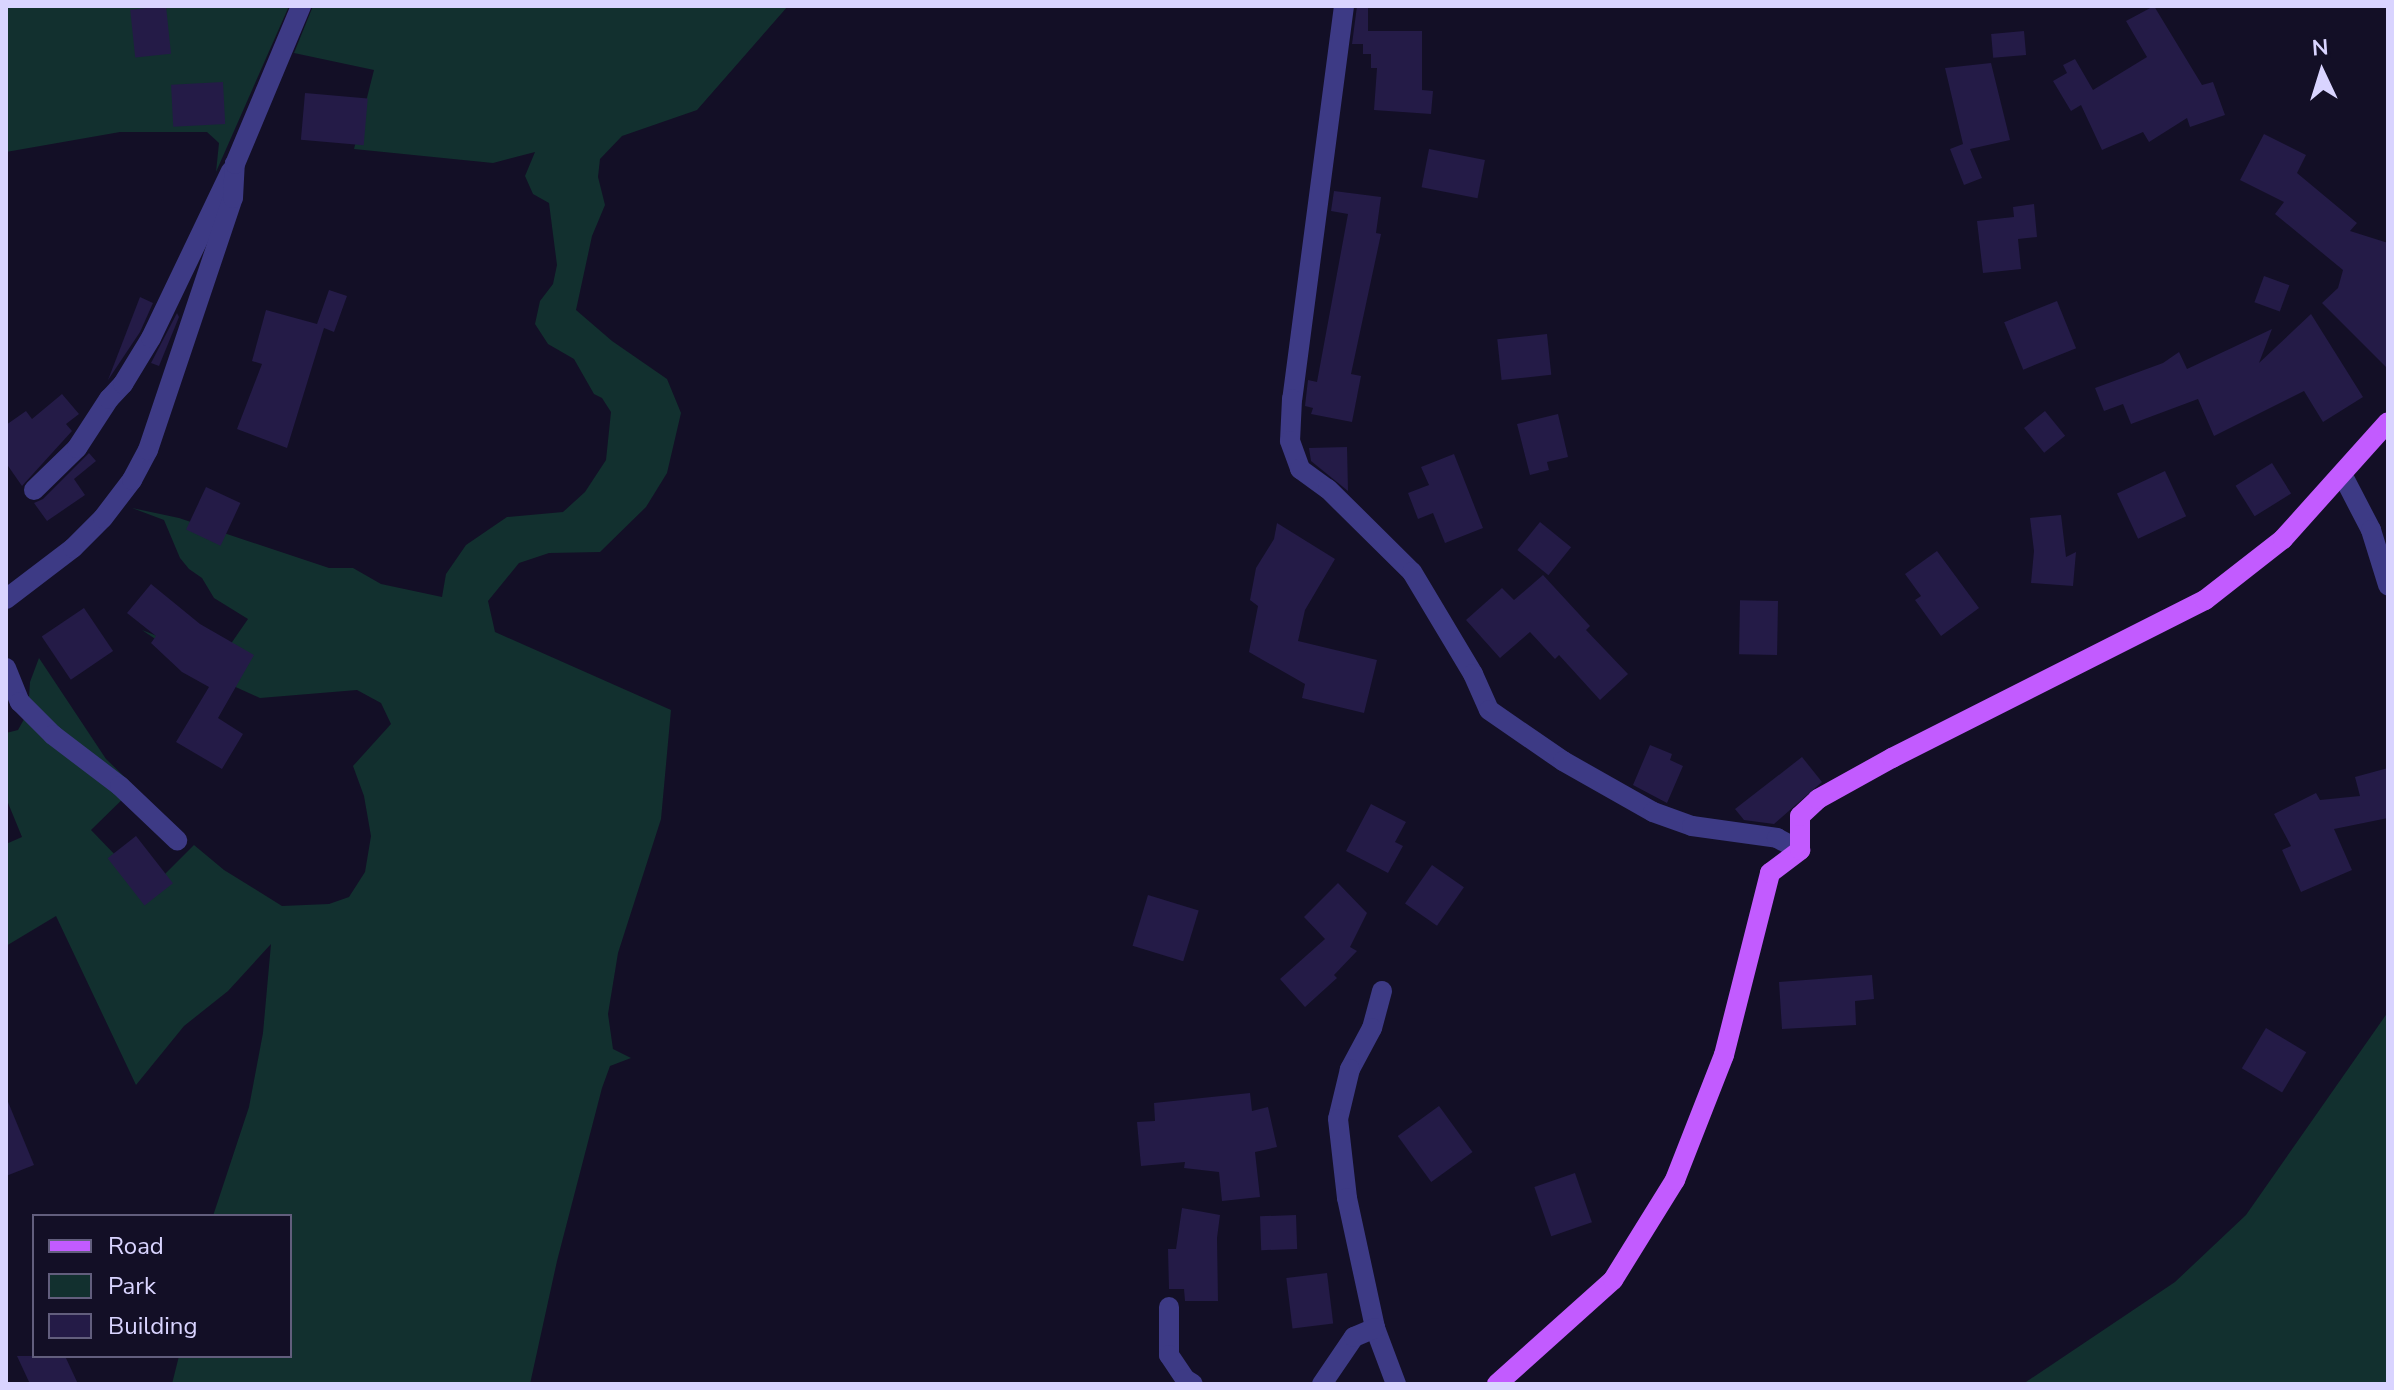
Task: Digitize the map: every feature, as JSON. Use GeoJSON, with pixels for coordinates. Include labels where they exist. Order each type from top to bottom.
{"type":"FeatureCollection","features":[{"type":"Feature","properties":{"kind":"main road"},"geometry":{"type":"LineString","coordinates":[[1497,1384],[1613,1280],[1668,1193],[1724,1055],[1770,873],[1800,850],[1800,816],[1818,799],[2205,600],[2283,539],[2388,422]]}},
{"type":"Feature","properties":{"kind":"street"},"geometry":{"type":"LineString","coordinates":[[34,490],[77,448],[109,399],[123,384],[151,338],[235,164],[301,6]]}},
{"type":"Feature","properties":{"kind":"street"},"geometry":{"type":"LineString","coordinates":[[1344,6],[1292,399],[1290,441],[1300,469],[1328,489],[1412,572],[1473,674],[1489,710],[1585,775],[1653,812],[1692,826],[1777,838],[1800,850]]}},
{"type":"Feature","properties":{"kind":"street"},"geometry":{"type":"LineString","coordinates":[[6,599],[73,548],[103,518],[132,480],[148,450],[233,198],[235,164]]}},
{"type":"Feature","properties":{"kind":"street"},"geometry":{"type":"LineString","coordinates":[[2342,474],[2371,530],[2388,585]]}},
{"type":"Feature","properties":{"kind":"street"},"geometry":{"type":"LineString","coordinates":[[6,668],[20,702],[53,735],[120,786],[177,840]]}},
{"type":"Feature","properties":{"kind":"street"},"geometry":{"type":"LineString","coordinates":[[1382,991],[1372,1028],[1350,1069],[1338,1119],[1347,1198],[1375,1328],[1396,1384]]}},
{"type":"Feature","properties":{"kind":"street"},"geometry":{"type":"LineString","coordinates":[[1169,1307],[1169,1355],[1185,1379],[1193,1384]]}},
{"type":"Feature","properties":{"kind":"street"},"geometry":{"type":"LineString","coordinates":[[1322,1384],[1354,1337],[1375,1328]]}},
{"type":"Feature","properties":{"kind":"green space"},"geometry":{"type":"Polygon","coordinates":[[[6,6],[289,6],[216,172],[219,143],[207,132],[120,132],[6,152],[6,6]]]}},
{"type":"Feature","properties":{"kind":"green space"},"geometry":{"type":"Polygon","coordinates":[[[313,6],[788,6],[697,110],[622,136],[600,159],[598,177],[605,205],[592,236],[576,310],[612,341],[667,379],[681,413],[667,473],[646,507],[600,552],[549,553],[519,563],[488,601],[495,632],[671,710],[661,819],[618,953],[608,1014],[613,1049],[631,1058],[610,1066],[602,1088],[557,1261],[530,1384],[172,1384],[178,1358],[292,1358],[292,1214],[214,1214],[249,1107],[263,1033],[271,944],[228,991],[184,1026],[136,1085],[56,916],[6,946],[6,844],[22,837],[6,798],[6,733],[18,730],[28,712],[30,682],[39,658],[106,759],[135,787],[91,830],[149,890],[194,845],[224,870],[282,906],[329,904],[349,897],[365,872],[371,836],[364,796],[353,766],[391,724],[381,703],[357,690],[260,698],[207,674],[142,630],[219,661],[248,619],[214,598],[202,578],[189,569],[180,558],[164,520],[132,508],[179,518],[329,568],[353,568],[381,584],[442,597],[446,574],[466,545],[507,517],[563,512],[585,492],[606,460],[611,412],[602,398],[594,394],[574,359],[548,344],[535,324],[540,301],[553,284],[557,265],[549,203],[533,194],[525,176],[535,152],[493,163],[354,149],[374,70],[294,53],[313,6]]]}},
{"type":"Feature","properties":{"kind":"green space"},"geometry":{"type":"Polygon","coordinates":[[[2388,1012],[2388,1384],[2023,1384],[2175,1282],[2246,1215],[2388,1012]]]}},
{"type":"Feature","properties":{"kind":"building"},"geometry":{"type":"Polygon","coordinates":[[[166,6],[171,54],[135,58],[130,10],[166,6]]]}},
{"type":"Feature","properties":{"kind":"building"},"geometry":{"type":"Polygon","coordinates":[[[1357,6],[1368,6],[1368,31],[1422,31],[1422,90],[1433,91],[1431,114],[1374,110],[1377,68],[1371,68],[1371,54],[1363,54],[1363,44],[1352,44],[1357,6]]]}},
{"type":"Feature","properties":{"kind":"building"},"geometry":{"type":"Polygon","coordinates":[[[2154,6],[2202,85],[2213,82],[2225,115],[2190,127],[2187,118],[2149,142],[2143,132],[2102,150],[2081,105],[2071,111],[2053,81],[2067,73],[2063,65],[2075,59],[2093,90],[2147,57],[2126,21],[2154,6]]]}},
{"type":"Feature","properties":{"kind":"building"},"geometry":{"type":"Polygon","coordinates":[[[2024,31],[2026,55],[1993,58],[1991,34],[2024,31]]]}},
{"type":"Feature","properties":{"kind":"building"},"geometry":{"type":"Polygon","coordinates":[[[1991,63],[2010,140],[1970,149],[1982,178],[1964,185],[1950,149],[1963,144],[1945,68],[1991,63]]]}},
{"type":"Feature","properties":{"kind":"building"},"geometry":{"type":"Polygon","coordinates":[[[223,82],[225,124],[173,127],[171,85],[223,82]]]}},
{"type":"Feature","properties":{"kind":"building"},"geometry":{"type":"Polygon","coordinates":[[[305,93],[368,98],[364,145],[301,140],[305,93]]]}},
{"type":"Feature","properties":{"kind":"building"},"geometry":{"type":"Polygon","coordinates":[[[2264,134],[2306,155],[2297,173],[2357,223],[2350,231],[2388,243],[2388,369],[2322,303],[2338,288],[2343,270],[2275,214],[2284,202],[2240,180],[2264,134]]]}},
{"type":"Feature","properties":{"kind":"building"},"geometry":{"type":"Polygon","coordinates":[[[1429,149],[1485,160],[1478,198],[1422,187],[1429,149]]]}},
{"type":"Feature","properties":{"kind":"building"},"geometry":{"type":"Polygon","coordinates":[[[1334,191],[1381,197],[1376,233],[1381,234],[1351,374],[1361,376],[1352,422],[1311,414],[1313,408],[1305,406],[1308,380],[1317,382],[1348,214],[1331,211],[1334,191]]]}},
{"type":"Feature","properties":{"kind":"building"},"geometry":{"type":"Polygon","coordinates":[[[2034,204],[2037,237],[2018,239],[2021,269],[1983,273],[1977,221],[2014,217],[2013,207],[2034,204]]]}},
{"type":"Feature","properties":{"kind":"building"},"geometry":{"type":"Polygon","coordinates":[[[2264,276],[2289,285],[2280,312],[2254,302],[2264,276]]]}},
{"type":"Feature","properties":{"kind":"building"},"geometry":{"type":"Polygon","coordinates":[[[329,290],[347,296],[334,332],[324,328],[287,448],[237,429],[262,364],[252,361],[266,310],[317,324],[329,290]]]}},
{"type":"Feature","properties":{"kind":"building"},"geometry":{"type":"Polygon","coordinates":[[[140,297],[153,303],[140,332],[108,380],[140,297]]]}},
{"type":"Feature","properties":{"kind":"building"},"geometry":{"type":"Polygon","coordinates":[[[2057,301],[2076,348],[2023,370],[2004,322],[2057,301]]]}},
{"type":"Feature","properties":{"kind":"building"},"geometry":{"type":"Polygon","coordinates":[[[177,313],[179,317],[159,366],[151,363],[177,313]]]}},
{"type":"Feature","properties":{"kind":"building"},"geometry":{"type":"Polygon","coordinates":[[[2311,314],[2363,397],[2323,422],[2304,391],[2214,436],[2198,399],[2131,424],[2123,404],[2104,411],[2095,388],[2163,363],[2179,352],[2187,369],[2272,329],[2259,363],[2311,314]]]}},
{"type":"Feature","properties":{"kind":"building"},"geometry":{"type":"Polygon","coordinates":[[[1547,334],[1551,375],[1502,380],[1497,339],[1547,334]]]}},
{"type":"Feature","properties":{"kind":"building"},"geometry":{"type":"Polygon","coordinates":[[[62,394],[79,414],[66,424],[72,431],[22,486],[6,463],[6,425],[26,411],[32,419],[62,394]]]}},
{"type":"Feature","properties":{"kind":"building"},"geometry":{"type":"Polygon","coordinates":[[[2045,411],[2065,436],[2044,453],[2024,428],[2045,411]]]}},
{"type":"Feature","properties":{"kind":"building"},"geometry":{"type":"Polygon","coordinates":[[[1558,414],[1568,457],[1547,462],[1549,470],[1530,475],[1517,424],[1558,414]]]}},
{"type":"Feature","properties":{"kind":"building"},"geometry":{"type":"Polygon","coordinates":[[[1347,447],[1348,491],[1311,461],[1309,448],[1347,447]]]}},
{"type":"Feature","properties":{"kind":"building"},"geometry":{"type":"Polygon","coordinates":[[[89,453],[96,461],[74,479],[85,495],[47,521],[34,503],[43,499],[89,453]]]}},
{"type":"Feature","properties":{"kind":"building"},"geometry":{"type":"Polygon","coordinates":[[[1454,454],[1483,528],[1445,543],[1433,513],[1418,519],[1408,493],[1429,485],[1421,467],[1454,454]]]}},
{"type":"Feature","properties":{"kind":"building"},"geometry":{"type":"Polygon","coordinates":[[[2272,463],[2291,494],[2255,516],[2236,486],[2272,463]]]}},
{"type":"Feature","properties":{"kind":"building"},"geometry":{"type":"Polygon","coordinates":[[[2165,471],[2186,516],[2138,539],[2117,493],[2165,471]]]}},
{"type":"Feature","properties":{"kind":"building"},"geometry":{"type":"Polygon","coordinates":[[[206,487],[240,503],[221,546],[186,530],[206,487]]]}},
{"type":"Feature","properties":{"kind":"building"},"geometry":{"type":"Polygon","coordinates":[[[2061,515],[2066,557],[2076,552],[2073,586],[2031,583],[2034,551],[2030,518],[2061,515]]]}},
{"type":"Feature","properties":{"kind":"building"},"geometry":{"type":"Polygon","coordinates":[[[1540,522],[1571,547],[1548,575],[1517,550],[1540,522]]]}},
{"type":"Feature","properties":{"kind":"building"},"geometry":{"type":"Polygon","coordinates":[[[1277,523],[1335,559],[1305,610],[1298,641],[1377,660],[1364,713],[1302,698],[1305,684],[1249,652],[1258,606],[1250,600],[1256,568],[1274,539],[1277,523]]]}},
{"type":"Feature","properties":{"kind":"building"},"geometry":{"type":"Polygon","coordinates":[[[1937,551],[1979,608],[1941,636],[1915,600],[1921,596],[1905,574],[1937,551]]]}},
{"type":"Feature","properties":{"kind":"building"},"geometry":{"type":"Polygon","coordinates":[[[1543,575],[1590,626],[1586,630],[1628,674],[1600,700],[1559,655],[1555,659],[1530,632],[1500,658],[1466,620],[1502,588],[1514,600],[1543,575]]]}},
{"type":"Feature","properties":{"kind":"building"},"geometry":{"type":"Polygon","coordinates":[[[151,584],[200,624],[254,655],[218,718],[243,734],[222,769],[176,742],[209,687],[182,672],[151,643],[156,636],[127,613],[151,584]]]}},
{"type":"Feature","properties":{"kind":"building"},"geometry":{"type":"Polygon","coordinates":[[[1740,600],[1778,601],[1777,655],[1739,654],[1740,600]]]}},
{"type":"Feature","properties":{"kind":"building"},"geometry":{"type":"Polygon","coordinates":[[[84,608],[113,651],[71,680],[42,637],[84,608]]]}},
{"type":"Feature","properties":{"kind":"building"},"geometry":{"type":"Polygon","coordinates":[[[1650,745],[1672,754],[1670,760],[1683,766],[1667,803],[1633,785],[1650,745]]]}},
{"type":"Feature","properties":{"kind":"building"},"geometry":{"type":"Polygon","coordinates":[[[1802,757],[1822,782],[1774,824],[1744,820],[1735,809],[1802,757]]]}},
{"type":"Feature","properties":{"kind":"building"},"geometry":{"type":"Polygon","coordinates":[[[2388,768],[2388,818],[2334,829],[2352,870],[2301,892],[2282,850],[2291,846],[2274,814],[2316,793],[2320,800],[2360,796],[2355,777],[2388,768]]]}},
{"type":"Feature","properties":{"kind":"building"},"geometry":{"type":"Polygon","coordinates":[[[1371,804],[1406,822],[1395,842],[1403,846],[1388,873],[1346,851],[1371,804]]]}},
{"type":"Feature","properties":{"kind":"building"},"geometry":{"type":"Polygon","coordinates":[[[136,836],[173,883],[145,905],[108,858],[136,836]]]}},
{"type":"Feature","properties":{"kind":"building"},"geometry":{"type":"Polygon","coordinates":[[[1432,865],[1464,887],[1437,926],[1405,904],[1432,865]]]}},
{"type":"Feature","properties":{"kind":"building"},"geometry":{"type":"Polygon","coordinates":[[[1338,883],[1367,913],[1350,947],[1357,951],[1334,975],[1337,978],[1305,1007],[1280,979],[1325,939],[1304,917],[1338,883]]]}},
{"type":"Feature","properties":{"kind":"building"},"geometry":{"type":"Polygon","coordinates":[[[1148,895],[1199,910],[1183,961],[1133,946],[1148,895]]]}},
{"type":"Feature","properties":{"kind":"building"},"geometry":{"type":"Polygon","coordinates":[[[1872,975],[1874,999],[1855,1001],[1856,1025],[1782,1029],[1779,982],[1872,975]]]}},
{"type":"Feature","properties":{"kind":"building"},"geometry":{"type":"Polygon","coordinates":[[[2266,1028],[2306,1052],[2282,1092],[2242,1068],[2266,1028]]]}},
{"type":"Feature","properties":{"kind":"building"},"geometry":{"type":"Polygon","coordinates":[[[1250,1093],[1252,1111],[1268,1107],[1277,1147],[1255,1152],[1260,1197],[1222,1201],[1219,1172],[1184,1168],[1185,1162],[1141,1166],[1137,1122],[1155,1121],[1154,1103],[1250,1093]]]}},
{"type":"Feature","properties":{"kind":"building"},"geometry":{"type":"Polygon","coordinates":[[[6,1097],[34,1165],[6,1176],[6,1097]]]}},
{"type":"Feature","properties":{"kind":"building"},"geometry":{"type":"Polygon","coordinates":[[[1439,1106],[1473,1152],[1431,1182],[1398,1136],[1439,1106]]]}},
{"type":"Feature","properties":{"kind":"building"},"geometry":{"type":"Polygon","coordinates":[[[1575,1173],[1592,1222],[1551,1236],[1534,1187],[1575,1173]]]}},
{"type":"Feature","properties":{"kind":"building"},"geometry":{"type":"Polygon","coordinates":[[[1182,1208],[1220,1215],[1217,1238],[1218,1301],[1185,1301],[1184,1289],[1169,1289],[1168,1249],[1176,1249],[1182,1208]]]}},
{"type":"Feature","properties":{"kind":"building"},"geometry":{"type":"Polygon","coordinates":[[[1296,1215],[1297,1249],[1261,1250],[1260,1216],[1296,1215]]]}},
{"type":"Feature","properties":{"kind":"building"},"geometry":{"type":"Polygon","coordinates":[[[1327,1273],[1333,1324],[1293,1329],[1286,1278],[1327,1273]]]}},
{"type":"Feature","properties":{"kind":"building"},"geometry":{"type":"Polygon","coordinates":[[[17,1356],[66,1358],[78,1384],[30,1384],[17,1356]]]}}]}
